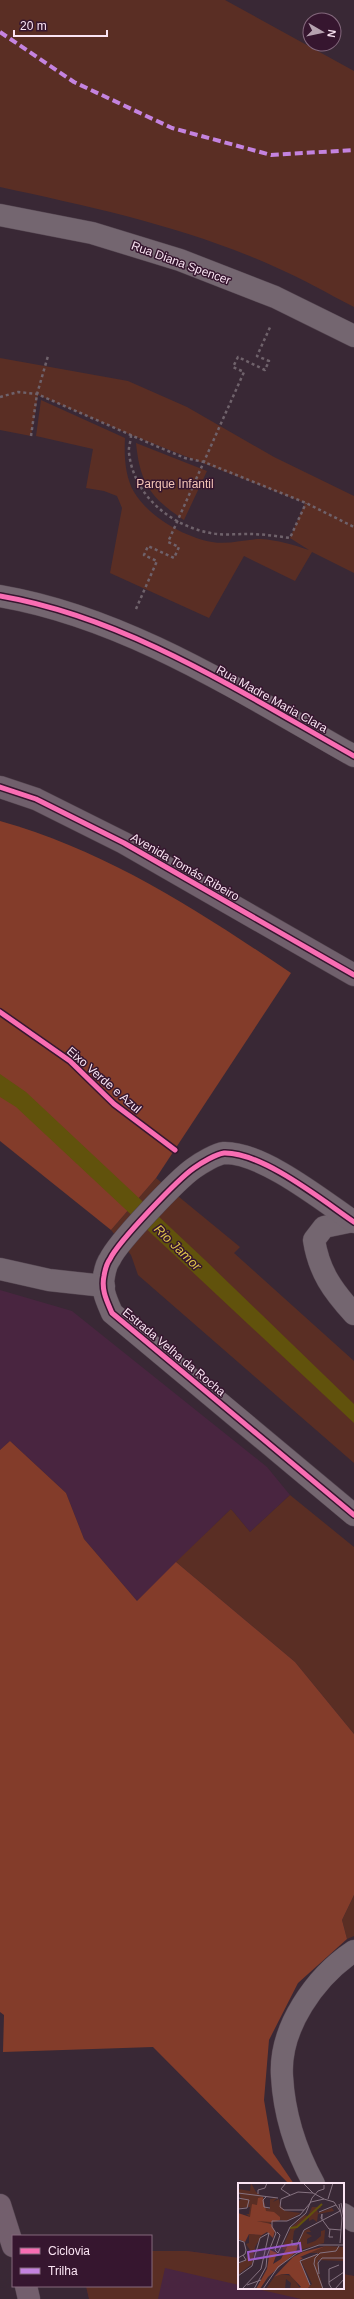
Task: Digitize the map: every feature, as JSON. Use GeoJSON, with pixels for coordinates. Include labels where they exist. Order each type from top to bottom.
{"type":"FeatureCollection","features":[{"type":"Feature","properties":{"kind":"highway"},"geometry":{"type":"LineString","coordinates":[[0,2205],[12,2243]]}},
{"type":"Feature","properties":{"kind":"highway"},"geometry":{"type":"LineString","coordinates":[[26,2287],[29,2299]]}},
{"type":"Feature","properties":{"kind":"street","name":"Rua Diana Spencer"},"geometry":{"type":"LineString","coordinates":[[0,214],[92,233],[180,260],[275,297],[354,336]]}},
{"type":"Feature","properties":{"kind":"street","name":"Rua Madre Maria Clara"},"geometry":{"type":"LineString","coordinates":[[0,596],[22,600],[58,610],[126,633],[224,683],[354,756]]}},
{"type":"Feature","properties":{"kind":"street","name":"Avenida Tomás Ribeiro"},"geometry":{"type":"LineString","coordinates":[[0,787],[36,799],[124,843],[354,975]]}},
{"type":"Feature","properties":{"kind":"street","name":"Estrada Velha da Rocha"},"geometry":{"type":"LineString","coordinates":[[353,1221],[306,1189],[260,1162],[239,1154],[222,1153],[194,1168],[122,1242],[110,1258],[104,1276],[104,1295],[112,1313],[354,1515]]}},
{"type":"Feature","properties":{"kind":"street"},"geometry":{"type":"LineString","coordinates":[[353,1221],[324,1227],[314,1240],[317,1261],[335,1294],[354,1314]]}},
{"type":"Feature","properties":{"kind":"street"},"geometry":{"type":"LineString","coordinates":[[0,1270],[49,1280],[104,1286]]}},
{"type":"Feature","properties":{"kind":"street"},"geometry":{"type":"LineString","coordinates":[[313,2183],[300,2158],[287,2112],[282,2075],[286,2043],[304,2000],[328,1972],[354,1952]]}},
{"type":"Feature","properties":{"kind":"street"},"geometry":{"type":"LineString","coordinates":[[344,2215],[354,2221]]}},
{"type":"Feature","properties":{"kind":"path"},"geometry":{"type":"LineString","coordinates":[[126,633],[157,561],[144,555],[148,546],[174,558],[179,547],[168,542],[244,372],[233,367],[238,357],[265,370],[269,361],[257,356],[272,323],[265,319],[275,297]]}},
{"type":"Feature","properties":{"kind":"path"},"geometry":{"type":"LineString","coordinates":[[31,436],[38,394],[48,356]]}},
{"type":"Feature","properties":{"kind":"path"},"geometry":{"type":"LineString","coordinates":[[0,397],[18,392],[38,394],[185,458],[204,462],[306,503],[354,527]]}},
{"type":"Feature","properties":{"kind":"path"},"geometry":{"type":"LineString","coordinates":[[132,435],[129,453],[136,476],[147,496],[161,512],[178,522],[217,534],[249,534],[290,538],[306,503]]}},
{"type":"Feature","properties":{"kind":"shaded area"},"geometry":{"type":"Polygon","coordinates":[[[0,821],[40,834],[115,866],[186,905],[291,973],[156,1178],[111,1230],[0,1141],[0,821]]]}},
{"type":"Feature","properties":{"kind":"shaded area"},"geometry":{"type":"Polygon","coordinates":[[[0,1290],[72,1311],[267,1467],[290,1495],[250,1532],[231,1509],[137,1601],[84,1539],[66,1493],[10,1441],[0,1450],[0,1290]]]}},
{"type":"Feature","properties":{"kind":"shaded area"},"geometry":{"type":"Polygon","coordinates":[[[10,1441],[66,1493],[84,1539],[137,1601],[176,1562],[295,1662],[354,1734],[354,1895],[342,1920],[347,1939],[298,1983],[269,2040],[264,2100],[273,2153],[293,2183],[288,2183],[153,2047],[3,2052],[4,2015],[0,2012],[0,1450],[10,1441]]]}},
{"type":"Feature","properties":{"kind":"shaded area"},"geometry":{"type":"Polygon","coordinates":[[[152,2251],[187,2251],[238,2258],[238,2289],[344,2289],[344,2274],[354,2276],[354,2299],[89,2299],[86,2287],[152,2287],[152,2251]]]}},
{"type":"Feature","properties":{"kind":"green space"},"geometry":{"type":"Polygon","coordinates":[[[0,0],[225,0],[302,42],[302,52],[319,52],[354,71],[354,307],[283,271],[240,252],[207,240],[138,219],[0,187],[0,0]]]}},
{"type":"Feature","properties":{"kind":"green space"},"geometry":{"type":"Polygon","coordinates":[[[0,358],[128,381],[187,407],[274,457],[354,496],[354,573],[312,552],[295,581],[244,556],[209,618],[110,573],[122,508],[117,496],[104,491],[86,488],[93,449],[36,436],[41,400],[125,438],[126,466],[134,492],[149,510],[179,531],[190,536],[218,543],[261,539],[285,543],[309,550],[290,538],[305,503],[131,435],[38,395],[31,436],[0,430],[0,358]]]}},
{"type":"Feature","properties":{"kind":"green space","name":"Parque Infantil"},"geometry":{"type":"Polygon","coordinates":[[[136,443],[207,471],[184,520],[155,497],[149,489],[144,480],[136,443]]]}},
{"type":"Feature","properties":{"kind":"green space"},"geometry":{"type":"Polygon","coordinates":[[[156,1178],[240,1247],[234,1253],[354,1361],[354,1463],[138,1275],[131,1255],[111,1230],[156,1178]]]}},
{"type":"Feature","properties":{"kind":"green space"},"geometry":{"type":"Polygon","coordinates":[[[290,1495],[354,1547],[354,1734],[295,1662],[176,1562],[231,1509],[250,1532],[290,1495]]]}},
{"type":"Feature","properties":{"kind":"green space"},"geometry":{"type":"Polygon","coordinates":[[[354,1895],[354,1936],[347,1939],[342,1920],[354,1895]]]}},
{"type":"Feature","properties":{"kind":"green space"},"geometry":{"type":"Polygon","coordinates":[[[152,2251],[187,2251],[238,2258],[238,2285],[165,2268],[158,2299],[89,2299],[86,2287],[152,2287],[152,2251]]]}},
{"type":"Feature","properties":{"kind":"green space"},"geometry":{"type":"Polygon","coordinates":[[[344,2274],[354,2276],[354,2299],[301,2299],[257,2289],[344,2289],[344,2274]]]}},
{"type":"Feature","properties":{"kind":"water","name":"Rio Jamor"},"geometry":{"type":"Polygon","coordinates":[[[0,1074],[26,1092],[205,1260],[354,1404],[354,1423],[16,1107],[0,1097],[0,1074]]]}},
{"type":"Feature","properties":{"kind":"marked path"},"geometry":{"type":"LineString","coordinates":[[0,32],[74,82],[172,128],[271,155],[354,150]]}},
{"type":"Feature","properties":{"kind":"cycle path"},"geometry":{"type":"LineString","coordinates":[[0,596],[47,607],[94,621],[139,640],[227,683],[354,756]]}},
{"type":"Feature","properties":{"kind":"cycle path"},"geometry":{"type":"LineString","coordinates":[[0,787],[36,799],[124,843],[354,975]]}},
{"type":"Feature","properties":{"kind":"cycle path","name":"Eixo Verde e Azul"},"geometry":{"type":"LineString","coordinates":[[0,1012],[70,1061],[114,1104],[175,1150]]}},
{"type":"Feature","properties":{"kind":"cycle path"},"geometry":{"type":"LineString","coordinates":[[354,1222],[309,1190],[273,1169],[256,1160],[239,1155],[224,1153],[209,1159],[186,1174],[149,1211],[115,1251],[107,1265],[103,1281],[105,1295],[112,1313],[354,1515]]}}]}
